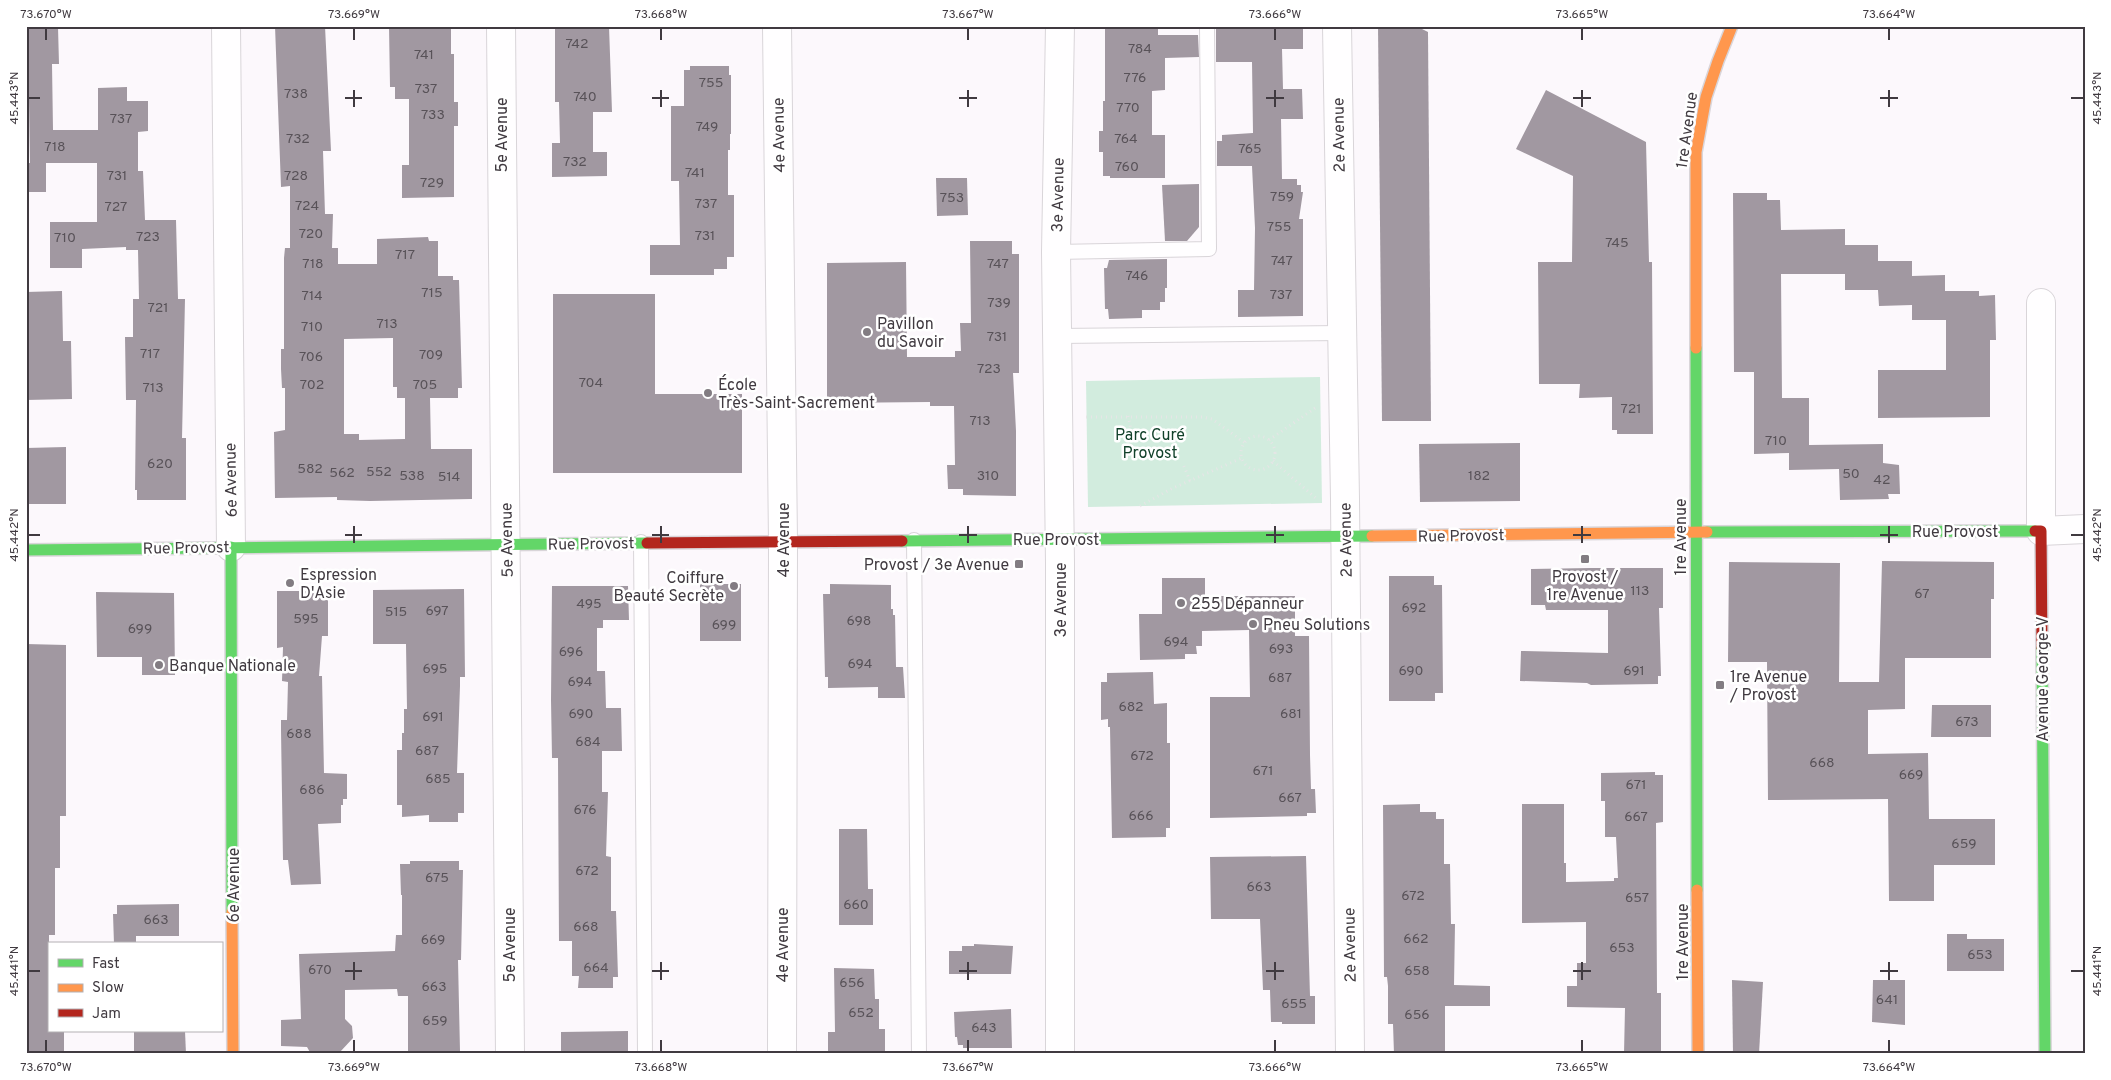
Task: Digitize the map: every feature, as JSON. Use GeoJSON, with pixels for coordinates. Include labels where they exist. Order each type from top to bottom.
{"type":"FeatureCollection","features":[{"type":"Feature","properties":{"kind":"street","name":"6e Avenue"},"geometry":{"type":"LineString","coordinates":[[226,26],[233,1054]]}},
{"type":"Feature","properties":{"kind":"street","name":"5e Avenue"},"geometry":{"type":"LineString","coordinates":[[500,26],[510,1054]]}},
{"type":"Feature","properties":{"kind":"street","name":"4e Avenue"},"geometry":{"type":"LineString","coordinates":[[777,26],[783,542],[782,1054]]}},
{"type":"Feature","properties":{"kind":"street","name":"3e Avenue"},"geometry":{"type":"LineString","coordinates":[[1060,26],[1056,252],[1058,336],[1060,1054]]}},
{"type":"Feature","properties":{"kind":"street","name":"2e Avenue"},"geometry":{"type":"LineString","coordinates":[[1337,26],[1345,537],[1350,1054]]}},
{"type":"Feature","properties":{"kind":"street","name":"1re Avenue"},"geometry":{"type":"LineString","coordinates":[[1698,1054],[1696,153],[1708,90],[1719,56],[1732,26]]}},
{"type":"Feature","properties":{"kind":"street","name":"Avenue George-V"},"geometry":{"type":"LineString","coordinates":[[2041,303],[2045,1054]]}},
{"type":"Feature","properties":{"kind":"street","name":"Rue Provost"},"geometry":{"type":"LineString","coordinates":[[26,550],[641,542],[1345,537],[1697,532],[2041,531],[2085,529]]}},
{"type":"Feature","properties":{"kind":"lane"},"geometry":{"type":"LineString","coordinates":[[1056,252],[1209,249],[1207,26]]}},
{"type":"Feature","properties":{"kind":"lane"},"geometry":{"type":"LineString","coordinates":[[1058,336],[1341,333]]}},
{"type":"Feature","properties":{"kind":"lane"},"geometry":{"type":"LineString","coordinates":[[914,540],[919,1054]]}},
{"type":"Feature","properties":{"kind":"lane"},"geometry":{"type":"LineString","coordinates":[[641,542],[645,1054]]}},
{"type":"Feature","properties":{"kind":"path"},"geometry":{"type":"LineString","coordinates":[[1269,440],[1321,404]]}},
{"type":"Feature","properties":{"kind":"path"},"geometry":{"type":"LineString","coordinates":[[1128,416],[1132,434]]}},
{"type":"Feature","properties":{"kind":"path"},"geometry":{"type":"LineString","coordinates":[[1086,417],[1189,416],[1212,419],[1245,443]]}},
{"type":"Feature","properties":{"kind":"path"},"geometry":{"type":"LineString","coordinates":[[1256,436],[1262,436],[1269,440],[1276,453],[1273,461],[1268,467],[1258,470],[1248,466],[1242,458],[1245,443],[1256,436]]}},
{"type":"Feature","properties":{"kind":"path"},"geometry":{"type":"LineString","coordinates":[[1140,506],[1242,458]]}},
{"type":"Feature","properties":{"kind":"path"},"geometry":{"type":"LineString","coordinates":[[1273,461],[1322,503]]}},
{"type":"Feature","properties":{"kind":"path"},"geometry":{"type":"LineString","coordinates":[[1184,466],[1190,481]]}},
{"type":"Feature","properties":{"kind":"green space","name":"Parc Curé Provost"},"geometry":{"type":"Polygon","coordinates":[[[1320,377],[1322,503],[1088,507],[1086,381],[1320,377]]]}},
{"type":"Feature","properties":{"kind":"building"},"geometry":{"type":"Polygon","coordinates":[[[26,26],[58,27],[59,64],[52,64],[53,130],[98,130],[98,88],[127,87],[127,101],[148,101],[148,131],[138,132],[138,171],[143,171],[145,220],[176,220],[178,299],[185,299],[182,438],[186,438],[186,500],[137,500],[137,490],[135,490],[136,400],[126,400],[125,337],[133,337],[133,299],[139,299],[138,250],[126,250],[126,247],[82,249],[82,268],[50,268],[50,222],[97,222],[97,163],[46,163],[46,192],[26,192],[26,163],[30,163],[29,102],[26,102],[26,26]]]}},
{"type":"Feature","properties":{"kind":"building"},"geometry":{"type":"Polygon","coordinates":[[[275,26],[325,26],[331,151],[323,151],[325,214],[333,214],[332,248],[338,248],[338,264],[377,264],[377,239],[428,237],[429,241],[438,241],[438,276],[453,276],[453,280],[459,280],[462,388],[458,388],[458,398],[430,398],[431,449],[472,449],[472,499],[370,501],[337,500],[337,497],[275,498],[274,432],[285,430],[285,388],[282,388],[281,349],[284,349],[284,258],[285,248],[290,248],[290,186],[281,187],[275,26]],[[393,338],[344,339],[344,434],[359,434],[359,440],[405,439],[405,398],[397,398],[397,387],[393,387],[393,338]]]}},
{"type":"Feature","properties":{"kind":"building"},"geometry":{"type":"Polygon","coordinates":[[[389,26],[451,26],[451,54],[454,54],[454,102],[458,102],[458,126],[454,126],[454,197],[402,198],[402,165],[409,165],[409,99],[395,99],[395,87],[390,87],[389,26]]]}},
{"type":"Feature","properties":{"kind":"building"},"geometry":{"type":"Polygon","coordinates":[[[555,26],[609,26],[612,112],[593,112],[593,152],[607,152],[607,176],[552,177],[552,143],[560,143],[559,102],[555,102],[555,26]]]}},
{"type":"Feature","properties":{"kind":"building"},"geometry":{"type":"Polygon","coordinates":[[[1105,26],[1158,26],[1158,35],[1198,35],[1199,57],[1165,58],[1165,90],[1152,91],[1152,135],[1165,135],[1165,178],[1110,178],[1110,176],[1103,176],[1103,152],[1099,152],[1099,131],[1103,131],[1103,101],[1105,101],[1105,26]]]}},
{"type":"Feature","properties":{"kind":"building"},"geometry":{"type":"Polygon","coordinates":[[[1216,26],[1303,26],[1303,49],[1282,49],[1283,89],[1302,89],[1303,119],[1281,119],[1282,179],[1297,179],[1297,185],[1301,185],[1301,192],[1303,192],[1299,219],[1303,219],[1303,316],[1238,317],[1238,290],[1254,290],[1255,228],[1252,166],[1217,166],[1217,141],[1222,141],[1222,135],[1253,133],[1252,62],[1216,62],[1216,26]]]}},
{"type":"Feature","properties":{"kind":"building"},"geometry":{"type":"Polygon","coordinates":[[[1378,26],[1416,26],[1428,32],[1431,421],[1382,421],[1378,26]]]}},
{"type":"Feature","properties":{"kind":"building"},"geometry":{"type":"Polygon","coordinates":[[[690,66],[729,66],[729,75],[731,75],[731,134],[730,150],[728,150],[728,195],[734,195],[734,257],[727,257],[727,269],[714,269],[714,275],[650,275],[650,245],[680,245],[679,181],[671,181],[671,106],[684,106],[684,70],[690,70],[690,66]]]}},
{"type":"Feature","properties":{"kind":"building"},"geometry":{"type":"Polygon","coordinates":[[[1546,90],[1646,142],[1649,262],[1652,262],[1653,434],[1617,434],[1617,430],[1612,430],[1612,397],[1579,398],[1580,384],[1539,384],[1538,262],[1572,262],[1573,176],[1516,149],[1546,90]]]}},
{"type":"Feature","properties":{"kind":"building"},"geometry":{"type":"Polygon","coordinates":[[[936,178],[967,178],[968,215],[937,216],[936,178]]]}},
{"type":"Feature","properties":{"kind":"building"},"geometry":{"type":"Polygon","coordinates":[[[1199,184],[1199,227],[1187,241],[1165,241],[1162,185],[1199,184]]]}},
{"type":"Feature","properties":{"kind":"building"},"geometry":{"type":"Polygon","coordinates":[[[1733,193],[1767,193],[1767,200],[1780,200],[1781,230],[1845,229],[1845,245],[1878,245],[1878,261],[1912,261],[1912,276],[1945,275],[1945,291],[1979,291],[1979,296],[1995,295],[1996,340],[1990,340],[1990,417],[1878,418],[1878,370],[1946,370],[1946,320],[1912,320],[1912,305],[1879,306],[1878,290],[1845,290],[1845,274],[1781,274],[1782,398],[1809,398],[1809,445],[1883,444],[1883,463],[1899,465],[1900,494],[1888,494],[1889,499],[1840,500],[1839,469],[1789,470],[1789,453],[1754,454],[1754,372],[1734,372],[1733,193]]]}},
{"type":"Feature","properties":{"kind":"building"},"geometry":{"type":"Polygon","coordinates":[[[970,241],[1012,241],[1012,254],[1019,254],[1019,373],[1013,373],[1016,431],[1016,496],[963,495],[963,489],[948,489],[947,465],[955,465],[954,406],[930,406],[930,402],[827,403],[827,263],[906,262],[907,357],[955,357],[955,351],[961,351],[960,323],[971,323],[970,241]]]}},
{"type":"Feature","properties":{"kind":"building"},"geometry":{"type":"Polygon","coordinates":[[[1167,259],[1167,288],[1165,288],[1165,302],[1160,302],[1160,310],[1142,310],[1142,318],[1109,319],[1108,309],[1105,309],[1104,268],[1107,268],[1109,260],[1167,259]]]}},
{"type":"Feature","properties":{"kind":"building"},"geometry":{"type":"Polygon","coordinates":[[[62,291],[63,341],[71,341],[72,399],[26,400],[26,292],[62,291]]]}},
{"type":"Feature","properties":{"kind":"building"},"geometry":{"type":"Polygon","coordinates":[[[553,294],[655,294],[655,394],[742,394],[742,473],[553,473],[553,294]]]}},
{"type":"Feature","properties":{"kind":"building"},"geometry":{"type":"Polygon","coordinates":[[[1520,443],[1520,501],[1420,502],[1419,444],[1520,443]]]}},
{"type":"Feature","properties":{"kind":"building"},"geometry":{"type":"Polygon","coordinates":[[[66,447],[66,504],[26,504],[26,448],[66,447]]]}},
{"type":"Feature","properties":{"kind":"building"},"geometry":{"type":"Polygon","coordinates":[[[1882,561],[1994,562],[1994,599],[1991,599],[1991,658],[1905,658],[1905,709],[1868,710],[1868,754],[1928,753],[1929,819],[1995,819],[1995,865],[1934,865],[1934,901],[1889,901],[1888,799],[1768,800],[1767,662],[1728,662],[1729,562],[1840,563],[1839,682],[1879,682],[1882,561]]]}},
{"type":"Feature","properties":{"kind":"building"},"geometry":{"type":"Polygon","coordinates":[[[1663,568],[1663,608],[1659,608],[1661,676],[1658,676],[1658,684],[1591,685],[1587,683],[1520,681],[1521,651],[1608,653],[1608,610],[1546,610],[1545,605],[1531,605],[1531,569],[1663,568]]]}},
{"type":"Feature","properties":{"kind":"building"},"geometry":{"type":"Polygon","coordinates":[[[1389,576],[1434,576],[1434,585],[1442,585],[1443,693],[1435,693],[1435,701],[1389,701],[1389,576]]]}},
{"type":"Feature","properties":{"kind":"building"},"geometry":{"type":"Polygon","coordinates":[[[1162,578],[1205,578],[1205,596],[1295,596],[1295,636],[1309,636],[1311,789],[1315,789],[1316,813],[1307,813],[1307,816],[1210,818],[1210,697],[1250,697],[1249,630],[1202,631],[1202,646],[1196,646],[1197,654],[1185,654],[1185,659],[1140,660],[1139,614],[1162,614],[1162,578]]]}},
{"type":"Feature","properties":{"kind":"building"},"geometry":{"type":"Polygon","coordinates":[[[700,584],[741,584],[741,641],[700,641],[700,584]]]}},
{"type":"Feature","properties":{"kind":"building"},"geometry":{"type":"Polygon","coordinates":[[[830,584],[891,585],[891,609],[893,609],[893,615],[895,615],[896,667],[903,667],[905,698],[878,698],[878,687],[828,688],[828,677],[825,677],[823,594],[830,594],[830,584]]]}},
{"type":"Feature","properties":{"kind":"building"},"geometry":{"type":"Polygon","coordinates":[[[552,586],[628,586],[629,620],[603,620],[603,628],[597,628],[597,671],[605,671],[606,708],[621,708],[622,751],[602,751],[602,792],[608,792],[606,856],[611,857],[611,911],[616,911],[618,977],[613,977],[613,988],[578,988],[579,976],[572,976],[572,941],[559,941],[558,758],[552,758],[552,586]]]}},
{"type":"Feature","properties":{"kind":"building"},"geometry":{"type":"Polygon","coordinates":[[[464,589],[465,677],[460,677],[457,773],[464,773],[464,813],[458,813],[458,822],[429,822],[429,815],[402,817],[402,805],[397,805],[397,750],[402,750],[404,709],[407,709],[406,644],[373,644],[373,590],[464,589]]]}},
{"type":"Feature","properties":{"kind":"building"},"geometry":{"type":"Polygon","coordinates":[[[277,591],[328,591],[328,636],[322,636],[319,676],[322,676],[324,773],[347,774],[347,799],[343,799],[343,805],[341,805],[341,823],[318,824],[321,884],[291,885],[288,860],[283,860],[281,720],[287,720],[288,682],[282,681],[283,647],[277,648],[277,591]]]}},
{"type":"Feature","properties":{"kind":"building"},"geometry":{"type":"Polygon","coordinates":[[[96,592],[174,593],[175,675],[142,675],[142,657],[97,657],[96,592]]]}},
{"type":"Feature","properties":{"kind":"building"},"geometry":{"type":"Polygon","coordinates":[[[26,644],[66,645],[66,816],[60,816],[60,868],[55,868],[55,935],[49,935],[48,942],[48,1032],[64,1032],[64,1051],[26,1052],[26,644]]]}},
{"type":"Feature","properties":{"kind":"building"},"geometry":{"type":"Polygon","coordinates":[[[1153,672],[1154,704],[1167,703],[1167,743],[1170,743],[1170,828],[1166,828],[1166,837],[1112,838],[1110,727],[1108,727],[1108,719],[1101,720],[1101,682],[1107,682],[1107,673],[1153,672]]]}},
{"type":"Feature","properties":{"kind":"building"},"geometry":{"type":"Polygon","coordinates":[[[1932,705],[1991,705],[1991,737],[1931,737],[1932,705]]]}},
{"type":"Feature","properties":{"kind":"building"},"geometry":{"type":"Polygon","coordinates":[[[1655,772],[1655,775],[1663,775],[1663,822],[1656,823],[1657,993],[1661,993],[1661,1054],[1624,1054],[1625,1008],[1567,1007],[1567,986],[1577,986],[1577,963],[1586,963],[1586,922],[1522,923],[1522,804],[1564,804],[1564,863],[1566,863],[1566,882],[1614,881],[1614,878],[1618,878],[1616,837],[1605,837],[1605,801],[1601,801],[1601,773],[1655,772]]]}},
{"type":"Feature","properties":{"kind":"building"},"geometry":{"type":"Polygon","coordinates":[[[1420,804],[1420,812],[1436,812],[1436,819],[1444,819],[1444,864],[1450,864],[1451,924],[1455,924],[1454,985],[1490,986],[1490,1006],[1445,1006],[1445,1054],[1394,1054],[1393,1024],[1388,1024],[1387,977],[1384,977],[1383,805],[1420,804]]]}},
{"type":"Feature","properties":{"kind":"building"},"geometry":{"type":"Polygon","coordinates":[[[839,829],[867,829],[868,889],[873,889],[873,925],[839,925],[839,829]]]}},
{"type":"Feature","properties":{"kind":"building"},"geometry":{"type":"Polygon","coordinates":[[[1306,856],[1310,996],[1315,996],[1315,1024],[1282,1024],[1282,1022],[1271,1022],[1270,990],[1263,990],[1260,919],[1211,919],[1210,857],[1306,856]]]}},
{"type":"Feature","properties":{"kind":"building"},"geometry":{"type":"Polygon","coordinates":[[[410,861],[459,861],[459,870],[463,870],[461,960],[458,960],[460,1051],[453,1051],[454,1054],[408,1054],[408,996],[398,996],[397,989],[345,990],[345,1019],[352,1026],[353,1038],[340,1052],[335,1054],[311,1054],[307,1047],[281,1046],[281,1020],[301,1019],[299,954],[395,951],[396,935],[402,935],[400,864],[410,864],[410,861]]]}},
{"type":"Feature","properties":{"kind":"building"},"geometry":{"type":"Polygon","coordinates":[[[179,904],[179,936],[136,936],[136,942],[114,942],[113,914],[117,914],[117,905],[179,904]]]}},
{"type":"Feature","properties":{"kind":"building"},"geometry":{"type":"Polygon","coordinates":[[[1947,934],[1967,934],[1967,939],[2004,939],[2004,971],[1947,971],[1947,934]]]}},
{"type":"Feature","properties":{"kind":"building"},"geometry":{"type":"Polygon","coordinates":[[[974,944],[1013,946],[1011,974],[949,974],[949,951],[962,951],[962,946],[974,946],[974,944]]]}},
{"type":"Feature","properties":{"kind":"building"},"geometry":{"type":"Polygon","coordinates":[[[834,968],[874,969],[875,999],[879,999],[879,1029],[885,1029],[885,1054],[828,1054],[828,1032],[835,1032],[834,968]]]}},
{"type":"Feature","properties":{"kind":"building"},"geometry":{"type":"Polygon","coordinates":[[[1732,980],[1763,982],[1759,1054],[1733,1054],[1732,980]]]}},
{"type":"Feature","properties":{"kind":"building"},"geometry":{"type":"Polygon","coordinates":[[[1873,980],[1905,980],[1905,1025],[1872,1022],[1873,980]]]}},
{"type":"Feature","properties":{"kind":"building"},"geometry":{"type":"Polygon","coordinates":[[[1011,1009],[1012,1048],[963,1048],[963,1045],[958,1045],[957,1037],[955,1037],[954,1012],[1011,1009]]]}},
{"type":"Feature","properties":{"kind":"building"},"geometry":{"type":"Polygon","coordinates":[[[628,1031],[628,1054],[561,1054],[561,1032],[628,1031]]]}},
{"type":"Feature","properties":{"kind":"building"},"geometry":{"type":"Polygon","coordinates":[[[134,1032],[185,1032],[186,1054],[134,1054],[134,1032]]]}},
{"type":"Feature","properties":{"kind":"traffic: fast"},"geometry":{"type":"LineString","coordinates":[[1696,348],[1697,890]]}},
{"type":"Feature","properties":{"kind":"traffic: fast"},"geometry":{"type":"LineString","coordinates":[[1707,532],[2035,531]]}},
{"type":"Feature","properties":{"kind":"traffic: fast"},"geometry":{"type":"LineString","coordinates":[[902,541],[1372,536]]}},
{"type":"Feature","properties":{"kind":"traffic: fast"},"geometry":{"type":"LineString","coordinates":[[26,550],[647,543]]}},
{"type":"Feature","properties":{"kind":"traffic: fast"},"geometry":{"type":"LineString","coordinates":[[231,547],[232,912]]}},
{"type":"Feature","properties":{"kind":"traffic: fast"},"geometry":{"type":"LineString","coordinates":[[2042,648],[2045,1054]]}},
{"type":"Feature","properties":{"kind":"traffic: slow"},"geometry":{"type":"LineString","coordinates":[[1696,348],[1696,152],[1706,97],[1732,26]]}},
{"type":"Feature","properties":{"kind":"traffic: slow"},"geometry":{"type":"LineString","coordinates":[[1372,536],[1707,532]]}},
{"type":"Feature","properties":{"kind":"traffic: slow"},"geometry":{"type":"LineString","coordinates":[[1697,890],[1698,1054]]}},
{"type":"Feature","properties":{"kind":"traffic: slow"},"geometry":{"type":"LineString","coordinates":[[232,912],[233,1054]]}},
{"type":"Feature","properties":{"kind":"traffic: jam"},"geometry":{"type":"LineString","coordinates":[[2035,531],[2041,531],[2042,648]]}},
{"type":"Feature","properties":{"kind":"traffic: jam"},"geometry":{"type":"LineString","coordinates":[[647,543],[902,541]]}},
{"type":"Feature","properties":{"kind":"place","name":"Pavillon du Savoir"},"geometry":{"type":"Point","coordinates":[867,332]}},
{"type":"Feature","properties":{"kind":"place","name":"École Très-Saint-Sacrement"},"geometry":{"type":"Point","coordinates":[708,393]}},
{"type":"Feature","properties":{"kind":"place","name":"Provost / 1re Avenue"},"geometry":{"type":"Point","coordinates":[1585,559]}},
{"type":"Feature","properties":{"kind":"place","name":"Provost / 3e Avenue"},"geometry":{"type":"Point","coordinates":[1019,564]}},
{"type":"Feature","properties":{"kind":"place","name":"Espression D'Asie"},"geometry":{"type":"Point","coordinates":[290,583]}},
{"type":"Feature","properties":{"kind":"place","name":"Coiffure Beauté Secrète"},"geometry":{"type":"Point","coordinates":[734,586]}},
{"type":"Feature","properties":{"kind":"place","name":"255 Dépanneur"},"geometry":{"type":"Point","coordinates":[1181,603]}},
{"type":"Feature","properties":{"kind":"place","name":"Pneu Solutions"},"geometry":{"type":"Point","coordinates":[1253,624]}},
{"type":"Feature","properties":{"kind":"place","name":"Banque Nationale"},"geometry":{"type":"Point","coordinates":[159,665]}},
{"type":"Feature","properties":{"kind":"place","name":"1re Avenue / Provost"},"geometry":{"type":"Point","coordinates":[1720,685]}}]}
